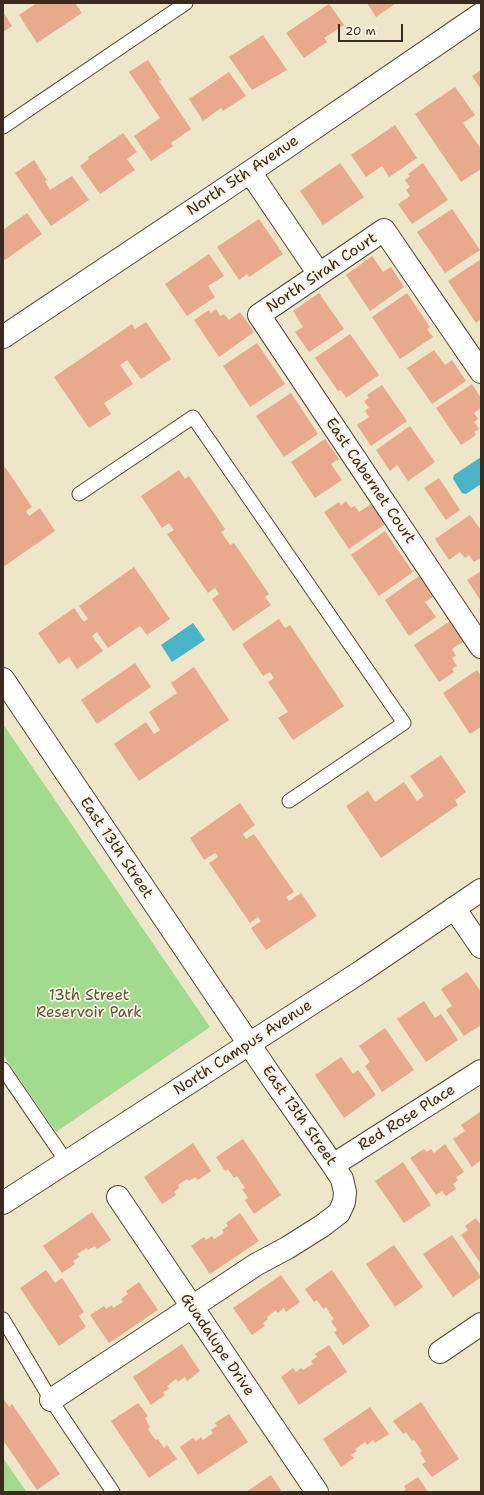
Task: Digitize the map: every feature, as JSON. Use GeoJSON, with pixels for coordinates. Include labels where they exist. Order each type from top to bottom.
{"type":"FeatureCollection","features":[{"type":"Feature","properties":{"kind":"street","name":"North 5th Avenue"},"geometry":{"type":"LineString","coordinates":[[3,337],[250,172],[481,14]]}},
{"type":"Feature","properties":{"kind":"street"},"geometry":{"type":"LineString","coordinates":[[250,172],[319,274]]}},
{"type":"Feature","properties":{"kind":"street","name":"North Sirah Court"},"geometry":{"type":"LineString","coordinates":[[259,316],[384,230],[481,372]]}},
{"type":"Feature","properties":{"kind":"street","name":"East Cabernet Court"},"geometry":{"type":"LineString","coordinates":[[259,316],[481,647]]}},
{"type":"Feature","properties":{"kind":"street","name":"East 13th Street"},"geometry":{"type":"LineString","coordinates":[[3,679],[333,1165],[342,1179],[345,1192],[344,1202],[339,1213],[293,1245],[257,1264],[51,1400]]}},
{"type":"Feature","properties":{"kind":"street","name":"North Campus Avenue"},"geometry":{"type":"LineString","coordinates":[[3,1203],[362,970],[481,890]]}},
{"type":"Feature","properties":{"kind":"street"},"geometry":{"type":"LineString","coordinates":[[454,908],[481,947]]}},
{"type":"Feature","properties":{"kind":"street","name":"Red Rose Place"},"geometry":{"type":"LineString","coordinates":[[333,1165],[481,1071]]}},
{"type":"Feature","properties":{"kind":"street","name":"Guadalupe Drive"},"geometry":{"type":"LineString","coordinates":[[118,1197],[191,1308],[317,1492]]}},
{"type":"Feature","properties":{"kind":"street"},"geometry":{"type":"LineString","coordinates":[[440,1352],[481,1324]]}},
{"type":"Feature","properties":{"kind":"lane"},"geometry":{"type":"LineString","coordinates":[[3,127],[186,3]]}},
{"type":"Feature","properties":{"kind":"lane"},"geometry":{"type":"LineString","coordinates":[[79,494],[193,417],[404,723],[289,801]]}},
{"type":"Feature","properties":{"kind":"lane"},"geometry":{"type":"LineString","coordinates":[[3,1069],[66,1161]]}},
{"type":"Feature","properties":{"kind":"lane"},"geometry":{"type":"LineString","coordinates":[[3,1319],[51,1400],[113,1492]]}},
{"type":"Feature","properties":{"kind":"green space","name":"13th Street Reservoir Park"},"geometry":{"type":"Polygon","coordinates":[[[3,724],[210,1027],[56,1132],[3,1055],[3,724]]]}},
{"type":"Feature","properties":{"kind":"green space"},"geometry":{"type":"Polygon","coordinates":[[[3,1458],[26,1491],[3,1492],[3,1458]]]}},
{"type":"Feature","properties":{"kind":"water"},"geometry":{"type":"Polygon","coordinates":[[[481,457],[481,484],[466,494],[462,493],[453,479],[454,475],[481,457]]]}},
{"type":"Feature","properties":{"kind":"water"},"geometry":{"type":"Polygon","coordinates":[[[193,623],[205,640],[172,662],[161,645],[193,623]]]}},
{"type":"Feature","properties":{"kind":"building"},"geometry":{"type":"Polygon","coordinates":[[[37,3],[75,3],[82,13],[37,43],[19,15],[37,3]]]}},
{"type":"Feature","properties":{"kind":"building"},"geometry":{"type":"Polygon","coordinates":[[[367,3],[396,3],[376,17],[367,3]]]}},
{"type":"Feature","properties":{"kind":"building"},"geometry":{"type":"Polygon","coordinates":[[[329,4],[344,25],[324,38],[327,42],[304,58],[286,33],[329,4]]]}},
{"type":"Feature","properties":{"kind":"building"},"geometry":{"type":"Polygon","coordinates":[[[3,12],[12,26],[3,32],[3,12]]]}},
{"type":"Feature","properties":{"kind":"building"},"geometry":{"type":"Polygon","coordinates":[[[263,35],[287,70],[252,90],[229,57],[263,35]]]}},
{"type":"Feature","properties":{"kind":"building"},"geometry":{"type":"Polygon","coordinates":[[[148,60],[161,80],[159,81],[191,129],[171,143],[173,146],[151,161],[134,136],[160,118],[129,72],[148,60]]]}},
{"type":"Feature","properties":{"kind":"building"},"geometry":{"type":"Polygon","coordinates":[[[481,70],[481,89],[472,76],[481,70]]]}},
{"type":"Feature","properties":{"kind":"building"},"geometry":{"type":"Polygon","coordinates":[[[229,72],[246,96],[223,111],[221,108],[203,121],[189,99],[229,72]]]}},
{"type":"Feature","properties":{"kind":"building"},"geometry":{"type":"Polygon","coordinates":[[[455,87],[475,115],[463,123],[481,149],[481,169],[461,182],[415,114],[455,87]]]}},
{"type":"Feature","properties":{"kind":"building"},"geometry":{"type":"Polygon","coordinates":[[[395,125],[417,158],[389,177],[382,166],[366,177],[351,155],[395,125]]]}},
{"type":"Feature","properties":{"kind":"building"},"geometry":{"type":"Polygon","coordinates":[[[123,133],[137,152],[127,159],[135,170],[100,194],[80,166],[89,159],[88,157],[123,133]]]}},
{"type":"Feature","properties":{"kind":"building"},"geometry":{"type":"Polygon","coordinates":[[[34,160],[47,180],[45,181],[50,190],[72,176],[89,200],[51,226],[15,173],[34,160]]]}},
{"type":"Feature","properties":{"kind":"building"},"geometry":{"type":"Polygon","coordinates":[[[340,163],[364,197],[323,225],[300,191],[340,163]]]}},
{"type":"Feature","properties":{"kind":"building"},"geometry":{"type":"Polygon","coordinates":[[[423,163],[448,200],[412,224],[398,204],[410,196],[406,190],[410,187],[405,180],[410,176],[408,174],[423,163]]]}},
{"type":"Feature","properties":{"kind":"building"},"geometry":{"type":"Polygon","coordinates":[[[452,209],[480,250],[445,273],[417,232],[452,209]]]}},
{"type":"Feature","properties":{"kind":"building"},"geometry":{"type":"Polygon","coordinates":[[[27,213],[42,234],[5,260],[3,257],[3,230],[27,213]]]}},
{"type":"Feature","properties":{"kind":"building"},"geometry":{"type":"Polygon","coordinates":[[[259,219],[283,254],[249,277],[247,274],[239,280],[217,247],[259,219]]]}},
{"type":"Feature","properties":{"kind":"building"},"geometry":{"type":"Polygon","coordinates":[[[209,254],[224,276],[208,286],[215,297],[187,316],[165,284],[209,254]]]}},
{"type":"Feature","properties":{"kind":"building"},"geometry":{"type":"Polygon","coordinates":[[[372,256],[383,272],[391,267],[404,287],[370,311],[346,275],[372,256]]]}},
{"type":"Feature","properties":{"kind":"building"},"geometry":{"type":"Polygon","coordinates":[[[481,259],[481,319],[476,323],[448,281],[481,259]]]}},
{"type":"Feature","properties":{"kind":"building"},"geometry":{"type":"Polygon","coordinates":[[[319,293],[344,329],[309,352],[295,332],[303,327],[293,311],[319,293]]]}},
{"type":"Feature","properties":{"kind":"building"},"geometry":{"type":"Polygon","coordinates":[[[407,293],[430,327],[427,329],[433,337],[400,359],[372,317],[407,293]]]}},
{"type":"Feature","properties":{"kind":"building"},"geometry":{"type":"Polygon","coordinates":[[[216,309],[220,316],[224,314],[229,320],[240,312],[254,332],[219,357],[194,320],[209,310],[211,313],[216,309]]]}},
{"type":"Feature","properties":{"kind":"building"},"geometry":{"type":"Polygon","coordinates":[[[146,322],[171,359],[141,379],[127,360],[120,365],[133,384],[104,403],[111,414],[89,428],[54,377],[132,324],[135,329],[146,322]]]}},
{"type":"Feature","properties":{"kind":"building"},"geometry":{"type":"Polygon","coordinates":[[[350,334],[379,375],[346,398],[341,390],[338,391],[315,358],[350,334]]]}},
{"type":"Feature","properties":{"kind":"building"},"geometry":{"type":"Polygon","coordinates":[[[257,343],[285,384],[250,407],[223,366],[257,343]]]}},
{"type":"Feature","properties":{"kind":"building"},"geometry":{"type":"Polygon","coordinates":[[[434,350],[445,365],[452,360],[466,381],[432,404],[407,368],[434,350]]]}},
{"type":"Feature","properties":{"kind":"building"},"geometry":{"type":"Polygon","coordinates":[[[472,384],[481,398],[481,408],[474,413],[478,419],[474,422],[479,429],[474,432],[476,435],[461,445],[436,408],[472,384]]]}},
{"type":"Feature","properties":{"kind":"building"},"geometry":{"type":"Polygon","coordinates":[[[382,385],[407,421],[371,446],[357,425],[369,417],[365,411],[369,408],[364,401],[369,398],[367,395],[382,385]]]}},
{"type":"Feature","properties":{"kind":"building"},"geometry":{"type":"Polygon","coordinates":[[[291,393],[318,434],[284,457],[256,416],[291,393]]]}},
{"type":"Feature","properties":{"kind":"building"},"geometry":{"type":"Polygon","coordinates":[[[410,426],[435,462],[408,481],[397,465],[390,471],[376,450],[410,426]]]}},
{"type":"Feature","properties":{"kind":"building"},"geometry":{"type":"Polygon","coordinates":[[[325,439],[339,459],[331,464],[342,480],[315,498],[291,462],[325,439]]]}},
{"type":"Feature","properties":{"kind":"building"},"geometry":{"type":"Polygon","coordinates":[[[3,464],[32,507],[26,511],[29,516],[40,508],[55,531],[3,567],[3,464]]]}},
{"type":"Feature","properties":{"kind":"building"},"geometry":{"type":"Polygon","coordinates":[[[179,470],[185,479],[189,476],[225,529],[221,532],[230,545],[234,543],[269,594],[265,597],[271,605],[233,631],[212,599],[219,594],[215,588],[208,593],[167,534],[174,530],[169,523],[162,528],[141,496],[179,470]]]}},
{"type":"Feature","properties":{"kind":"building"},"geometry":{"type":"Polygon","coordinates":[[[439,478],[460,510],[446,520],[424,488],[439,478]]]}},
{"type":"Feature","properties":{"kind":"building"},"geometry":{"type":"Polygon","coordinates":[[[346,501],[351,508],[355,506],[359,512],[371,504],[385,524],[349,549],[324,512],[339,502],[341,505],[346,501]]]}},
{"type":"Feature","properties":{"kind":"building"},"geometry":{"type":"Polygon","coordinates":[[[470,515],[481,530],[481,562],[479,559],[474,562],[469,555],[465,558],[460,552],[449,560],[435,539],[470,515]]]}},
{"type":"Feature","properties":{"kind":"building"},"geometry":{"type":"Polygon","coordinates":[[[385,531],[413,572],[379,596],[351,555],[385,531]]]}},
{"type":"Feature","properties":{"kind":"building"},"geometry":{"type":"Polygon","coordinates":[[[134,567],[170,619],[147,635],[140,626],[108,648],[97,632],[92,636],[103,651],[77,669],[69,657],[59,664],[38,633],[74,608],[84,622],[88,619],[79,606],[134,567]]]}},
{"type":"Feature","properties":{"kind":"building"},"geometry":{"type":"Polygon","coordinates":[[[481,571],[481,601],[467,580],[481,571]]]}},
{"type":"Feature","properties":{"kind":"building"},"geometry":{"type":"Polygon","coordinates":[[[419,576],[433,597],[425,602],[436,617],[409,636],[385,600],[419,576]]]}},
{"type":"Feature","properties":{"kind":"building"},"geometry":{"type":"Polygon","coordinates":[[[279,619],[285,628],[290,625],[344,706],[293,740],[278,718],[288,712],[268,682],[274,678],[270,672],[263,676],[242,644],[279,619]]]}},
{"type":"Feature","properties":{"kind":"building"},"geometry":{"type":"Polygon","coordinates":[[[450,621],[464,641],[452,649],[456,656],[452,658],[457,666],[452,669],[454,672],[439,682],[414,645],[450,621]]]}},
{"type":"Feature","properties":{"kind":"building"},"geometry":{"type":"Polygon","coordinates":[[[135,663],[151,687],[97,724],[81,700],[135,663]]]}},
{"type":"Feature","properties":{"kind":"building"},"geometry":{"type":"Polygon","coordinates":[[[194,667],[229,720],[139,781],[114,744],[146,722],[154,734],[160,730],[149,712],[177,693],[171,683],[194,667]]]}},
{"type":"Feature","properties":{"kind":"building"},"geometry":{"type":"Polygon","coordinates":[[[477,670],[481,676],[481,727],[470,734],[443,693],[477,670]]]}},
{"type":"Feature","properties":{"kind":"building"},"geometry":{"type":"Polygon","coordinates":[[[441,755],[466,792],[455,800],[458,805],[381,858],[346,806],[368,791],[375,802],[404,782],[417,801],[424,796],[410,776],[441,755]]]}},
{"type":"Feature","properties":{"kind":"building"},"geometry":{"type":"Polygon","coordinates":[[[240,803],[255,825],[243,834],[246,839],[254,834],[294,892],[286,897],[289,901],[301,893],[317,916],[266,950],[251,928],[261,921],[258,917],[250,923],[209,863],[218,857],[215,853],[204,860],[190,838],[240,803]]]}},
{"type":"Feature","properties":{"kind":"building"},"geometry":{"type":"Polygon","coordinates":[[[467,972],[481,992],[481,1025],[464,1036],[446,1010],[452,1006],[441,989],[467,972]]]}},
{"type":"Feature","properties":{"kind":"building"},"geometry":{"type":"Polygon","coordinates":[[[424,1001],[435,1018],[441,1014],[458,1040],[426,1062],[397,1019],[424,1001]]]}},
{"type":"Feature","properties":{"kind":"building"},"geometry":{"type":"Polygon","coordinates":[[[385,1028],[414,1070],[382,1092],[365,1066],[370,1062],[359,1046],[385,1028]]]}},
{"type":"Feature","properties":{"kind":"building"},"geometry":{"type":"Polygon","coordinates":[[[341,1057],[353,1074],[358,1070],[376,1095],[344,1118],[315,1075],[341,1057]]]}},
{"type":"Feature","properties":{"kind":"building"},"geometry":{"type":"Polygon","coordinates":[[[480,1112],[481,1162],[480,1161],[472,1167],[453,1139],[465,1131],[461,1125],[480,1112]]]}},
{"type":"Feature","properties":{"kind":"building"},"geometry":{"type":"Polygon","coordinates":[[[243,1139],[281,1195],[254,1214],[245,1200],[248,1198],[242,1189],[245,1188],[237,1176],[234,1178],[228,1169],[225,1171],[216,1157],[243,1139]]]}},
{"type":"Feature","properties":{"kind":"building"},"geometry":{"type":"Polygon","coordinates":[[[193,1143],[211,1171],[198,1180],[195,1177],[189,1181],[187,1179],[178,1185],[179,1188],[174,1192],[176,1195],[162,1204],[144,1177],[193,1143]]]}},
{"type":"Feature","properties":{"kind":"building"},"geometry":{"type":"Polygon","coordinates":[[[445,1144],[464,1172],[456,1177],[458,1180],[453,1184],[456,1189],[446,1196],[442,1191],[436,1195],[410,1158],[424,1149],[427,1152],[431,1149],[434,1153],[445,1144]]]}},
{"type":"Feature","properties":{"kind":"building"},"geometry":{"type":"Polygon","coordinates":[[[403,1162],[431,1205],[404,1223],[375,1181],[403,1162]]]}},
{"type":"Feature","properties":{"kind":"building"},"geometry":{"type":"Polygon","coordinates":[[[92,1212],[111,1240],[97,1249],[95,1246],[88,1250],[87,1248],[77,1254],[79,1257],[73,1261],[75,1264],[62,1273],[43,1246],[92,1212]]]}},
{"type":"Feature","properties":{"kind":"building"},"geometry":{"type":"Polygon","coordinates":[[[240,1213],[259,1241],[210,1274],[191,1246],[204,1237],[206,1240],[212,1236],[214,1239],[224,1233],[222,1230],[228,1226],[226,1223],[240,1213]]]}},
{"type":"Feature","properties":{"kind":"building"},"geometry":{"type":"Polygon","coordinates":[[[476,1218],[479,1223],[481,1222],[481,1264],[461,1235],[468,1230],[465,1226],[476,1218]]]}},
{"type":"Feature","properties":{"kind":"building"},"geometry":{"type":"Polygon","coordinates":[[[452,1235],[481,1277],[453,1297],[423,1254],[452,1235]]]}},
{"type":"Feature","properties":{"kind":"building"},"geometry":{"type":"Polygon","coordinates":[[[394,1245],[423,1287],[395,1307],[366,1264],[394,1245]]]}},
{"type":"Feature","properties":{"kind":"building"},"geometry":{"type":"Polygon","coordinates":[[[46,1270],[55,1283],[62,1278],[84,1312],[79,1316],[86,1327],[59,1346],[20,1288],[46,1270]]]}},
{"type":"Feature","properties":{"kind":"building"},"geometry":{"type":"Polygon","coordinates":[[[332,1270],[370,1326],[343,1345],[334,1332],[337,1330],[331,1321],[334,1319],[326,1307],[323,1309],[317,1300],[314,1302],[305,1289],[332,1270]]]}},
{"type":"Feature","properties":{"kind":"building"},"geometry":{"type":"Polygon","coordinates":[[[281,1275],[300,1302],[286,1312],[284,1308],[278,1313],[276,1310],[267,1317],[268,1319],[263,1323],[265,1326],[252,1335],[233,1308],[281,1275]]]}},
{"type":"Feature","properties":{"kind":"building"},"geometry":{"type":"Polygon","coordinates":[[[139,1282],[158,1310],[109,1343],[90,1315],[104,1306],[106,1309],[112,1305],[113,1308],[123,1302],[121,1299],[128,1294],[126,1291],[139,1282]]]}},
{"type":"Feature","properties":{"kind":"building"},"geometry":{"type":"Polygon","coordinates":[[[182,1344],[200,1371],[187,1381],[185,1377],[178,1382],[176,1379],[167,1386],[169,1389],[163,1392],[165,1395],[151,1405],[133,1377],[182,1344]]]}},
{"type":"Feature","properties":{"kind":"building"},"geometry":{"type":"Polygon","coordinates":[[[329,1345],[347,1372],[299,1405],[281,1377],[293,1368],[296,1372],[301,1368],[303,1370],[313,1364],[311,1361],[317,1357],[315,1354],[329,1345]]]}},
{"type":"Feature","properties":{"kind":"building"},"geometry":{"type":"Polygon","coordinates":[[[3,1398],[9,1407],[12,1404],[60,1474],[37,1490],[3,1440],[3,1398]]]}},
{"type":"Feature","properties":{"kind":"building"},"geometry":{"type":"Polygon","coordinates":[[[421,1402],[459,1459],[432,1477],[422,1464],[426,1462],[420,1453],[422,1451],[414,1440],[412,1441],[406,1432],[403,1434],[393,1421],[421,1402]]]}},
{"type":"Feature","properties":{"kind":"building"},"geometry":{"type":"Polygon","coordinates":[[[138,1403],[148,1416],[145,1418],[150,1427],[148,1429],[151,1434],[156,1440],[158,1439],[164,1448],[167,1445],[177,1459],[149,1478],[111,1421],[138,1403]]]}},
{"type":"Feature","properties":{"kind":"building"},"geometry":{"type":"Polygon","coordinates":[[[370,1407],[389,1434],[375,1443],[373,1440],[367,1445],[365,1442],[355,1449],[357,1451],[351,1455],[354,1458],[341,1467],[323,1439],[370,1407]]]}},
{"type":"Feature","properties":{"kind":"building"},"geometry":{"type":"Polygon","coordinates":[[[229,1414],[248,1442],[198,1475],[180,1447],[193,1438],[196,1441],[201,1437],[203,1440],[213,1433],[211,1430],[217,1426],[215,1423],[229,1414]]]}},
{"type":"Feature","properties":{"kind":"building"},"geometry":{"type":"Polygon","coordinates":[[[271,1475],[282,1492],[246,1492],[271,1475]]]}},
{"type":"Feature","properties":{"kind":"building"},"geometry":{"type":"Polygon","coordinates":[[[418,1477],[428,1492],[402,1492],[406,1489],[404,1486],[418,1477]]]}}]}
